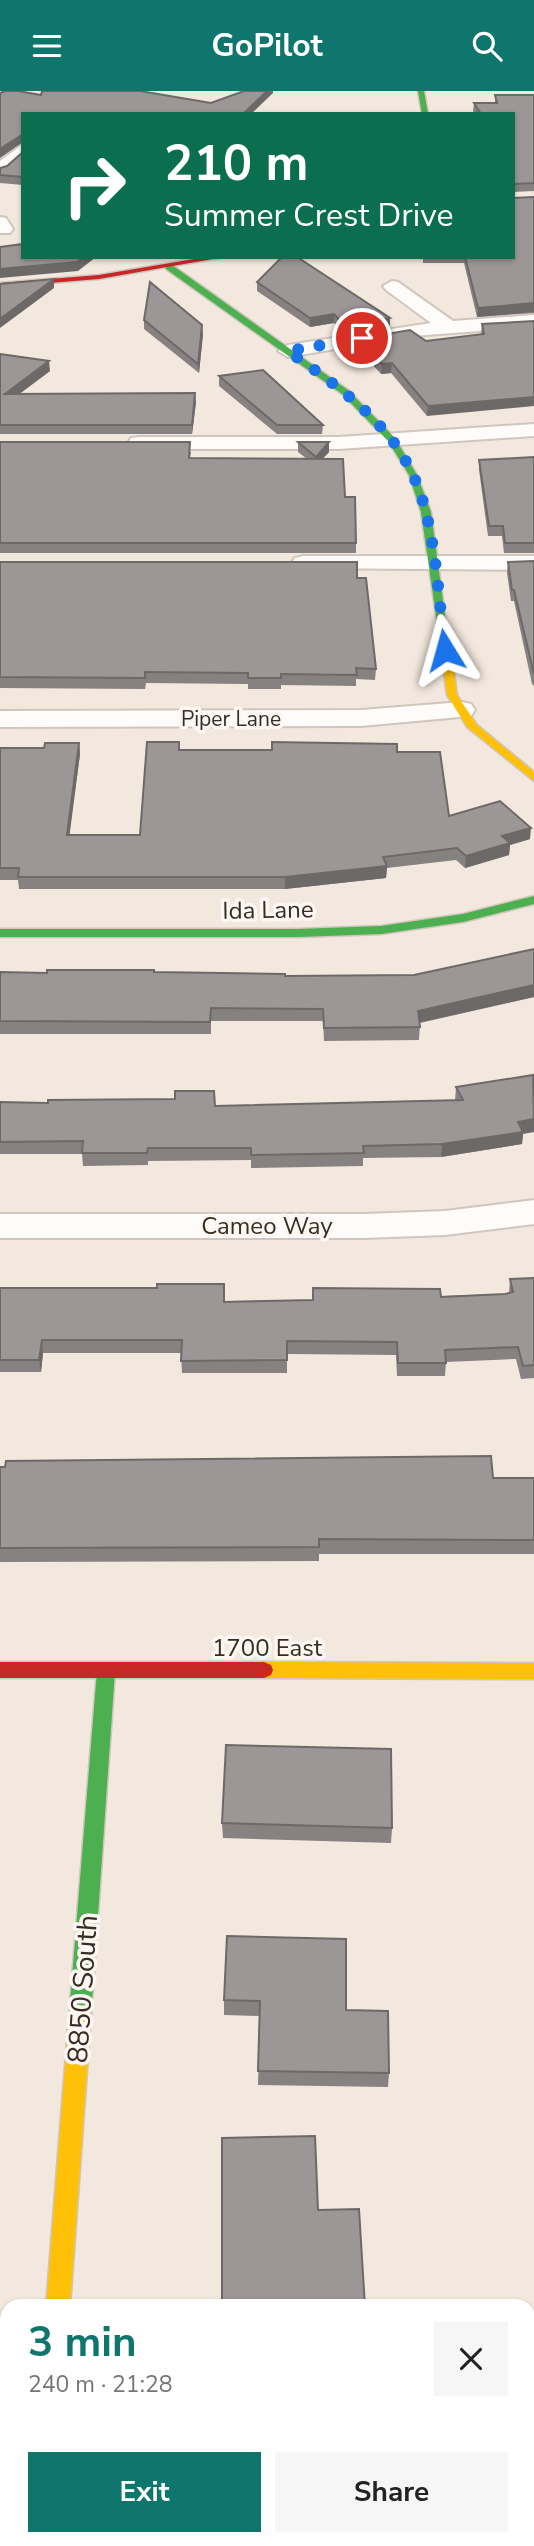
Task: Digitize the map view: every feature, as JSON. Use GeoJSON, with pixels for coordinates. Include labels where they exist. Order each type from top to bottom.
{"type":"FeatureCollection","features":[{"type":"Feature","properties":{"kind":"street"},"geometry":{"type":"LineString","coordinates":[[421,91],[425,112]]}},
{"type":"Feature","properties":{"kind":"street"},"geometry":{"type":"LineString","coordinates":[[0,143],[21,147]]}},
{"type":"Feature","properties":{"kind":"street"},"geometry":{"type":"LineString","coordinates":[[0,169],[21,149]]}},
{"type":"Feature","properties":{"kind":"street"},"geometry":{"type":"LineString","coordinates":[[0,285],[99,277],[211,259]]}},
{"type":"Feature","properties":{"kind":"street"},"geometry":{"type":"LineString","coordinates":[[169,267],[345,392],[392,440],[413,475],[426,512],[452,695],[489,743],[534,778]]}},
{"type":"Feature","properties":{"kind":"street"},"geometry":{"type":"LineString","coordinates":[[392,286],[447,326]]}},
{"type":"Feature","properties":{"kind":"street"},"geometry":{"type":"LineString","coordinates":[[288,351],[447,326],[534,321]]}},
{"type":"Feature","properties":{"kind":"street"},"geometry":{"type":"LineString","coordinates":[[122,443],[339,443],[534,430]]}},
{"type":"Feature","properties":{"kind":"street"},"geometry":{"type":"LineString","coordinates":[[275,563],[534,563]]}},
{"type":"Feature","properties":{"kind":"street","name":"Piper Lane"},"geometry":{"type":"LineString","coordinates":[[0,719],[361,718],[462,710]]}},
{"type":"Feature","properties":{"kind":"street","name":"Ida Lane"},"geometry":{"type":"LineString","coordinates":[[0,933],[298,933],[381,930],[463,918],[534,899]]}},
{"type":"Feature","properties":{"kind":"street","name":"Cameo Way"},"geometry":{"type":"LineString","coordinates":[[0,1226],[364,1226],[446,1223],[534,1212]]}},
{"type":"Feature","properties":{"kind":"street","name":"1700 East"},"geometry":{"type":"LineString","coordinates":[[0,1670],[534,1671]]}},
{"type":"Feature","properties":{"kind":"street","name":"8850 South"},"geometry":{"type":"LineString","coordinates":[[59,2299],[106,1671]]}},
{"type":"Feature","properties":{"kind":"building"},"geometry":{"type":"Polygon","coordinates":[[[18,91],[41,95],[42,91],[140,91],[211,103],[244,91],[267,91],[245,112],[21,112],[21,135],[0,149],[0,93],[18,91]]]}},
{"type":"Feature","properties":{"kind":"building"},"geometry":{"type":"Polygon","coordinates":[[[495,95],[534,95],[534,183],[515,184],[515,112],[480,112],[474,103],[497,103],[495,95]]]}},
{"type":"Feature","properties":{"kind":"building"},"geometry":{"type":"Polygon","coordinates":[[[21,154],[21,177],[0,175],[0,168],[7,166],[21,154]]]}},
{"type":"Feature","properties":{"kind":"building"},"geometry":{"type":"Polygon","coordinates":[[[534,197],[534,303],[478,308],[466,259],[515,259],[515,198],[534,197]]]}},
{"type":"Feature","properties":{"kind":"building"},"geometry":{"type":"Polygon","coordinates":[[[21,244],[21,259],[81,259],[77,262],[0,269],[0,247],[21,244]]]}},
{"type":"Feature","properties":{"kind":"building"},"geometry":{"type":"Polygon","coordinates":[[[280,259],[300,259],[390,318],[344,325],[334,314],[310,318],[257,282],[280,259]]]}},
{"type":"Feature","properties":{"kind":"building"},"geometry":{"type":"Polygon","coordinates":[[[54,279],[0,319],[0,284],[54,279]]]}},
{"type":"Feature","properties":{"kind":"building"},"geometry":{"type":"Polygon","coordinates":[[[150,282],[202,325],[198,364],[144,320],[150,282]]]}},
{"type":"Feature","properties":{"kind":"building"},"geometry":{"type":"Polygon","coordinates":[[[534,321],[534,397],[428,406],[392,363],[382,364],[358,339],[410,330],[426,341],[484,334],[482,324],[534,321]]]}},
{"type":"Feature","properties":{"kind":"building"},"geometry":{"type":"Polygon","coordinates":[[[0,354],[49,361],[5,394],[195,393],[192,425],[0,425],[0,354]]]}},
{"type":"Feature","properties":{"kind":"building"},"geometry":{"type":"Polygon","coordinates":[[[263,370],[323,425],[277,425],[219,376],[263,370]]]}},
{"type":"Feature","properties":{"kind":"building"},"geometry":{"type":"Polygon","coordinates":[[[0,442],[190,442],[189,458],[343,459],[345,497],[355,497],[356,543],[0,543],[0,442]]]}},
{"type":"Feature","properties":{"kind":"building"},"geometry":{"type":"Polygon","coordinates":[[[298,442],[329,442],[316,457],[298,442]]]}},
{"type":"Feature","properties":{"kind":"building"},"geometry":{"type":"Polygon","coordinates":[[[534,457],[534,543],[505,543],[503,526],[489,526],[479,460],[534,457]]]}},
{"type":"Feature","properties":{"kind":"building"},"geometry":{"type":"Polygon","coordinates":[[[534,561],[534,674],[512,590],[508,562],[534,561]]]}},
{"type":"Feature","properties":{"kind":"building"},"geometry":{"type":"Polygon","coordinates":[[[0,562],[357,562],[357,578],[366,578],[376,669],[356,668],[357,675],[281,674],[281,678],[248,678],[248,673],[145,672],[145,678],[0,677],[0,562]]]}},
{"type":"Feature","properties":{"kind":"building"},"geometry":{"type":"Polygon","coordinates":[[[147,742],[179,742],[179,750],[272,750],[272,742],[397,744],[397,752],[440,752],[449,816],[500,801],[531,828],[502,836],[510,843],[466,856],[457,848],[383,857],[387,866],[285,877],[18,877],[19,868],[0,868],[0,748],[44,748],[45,743],[79,743],[67,835],[140,835],[147,742]]]}},
{"type":"Feature","properties":{"kind":"building"},"geometry":{"type":"Polygon","coordinates":[[[534,949],[534,985],[418,1011],[420,1027],[324,1028],[323,1009],[211,1008],[210,1022],[0,1021],[0,972],[154,970],[285,976],[414,975],[534,949]]]}},
{"type":"Feature","properties":{"kind":"building"},"geometry":{"type":"Polygon","coordinates":[[[533,1075],[534,1119],[518,1122],[523,1132],[442,1144],[363,1146],[364,1153],[251,1155],[251,1148],[148,1148],[147,1153],[82,1153],[83,1141],[0,1142],[0,1102],[175,1099],[175,1091],[214,1091],[215,1106],[463,1100],[456,1087],[533,1075]]]}},
{"type":"Feature","properties":{"kind":"building"},"geometry":{"type":"Polygon","coordinates":[[[534,1278],[534,1365],[523,1366],[518,1347],[445,1350],[446,1363],[398,1363],[397,1342],[287,1341],[287,1360],[181,1361],[182,1340],[42,1340],[39,1360],[0,1360],[0,1288],[157,1288],[157,1284],[224,1284],[224,1302],[313,1300],[313,1288],[440,1289],[441,1297],[505,1294],[513,1292],[510,1279],[534,1278]]]}},
{"type":"Feature","properties":{"kind":"building"},"geometry":{"type":"Polygon","coordinates":[[[491,1456],[493,1478],[534,1478],[534,1540],[319,1539],[319,1547],[0,1548],[0,1467],[5,1467],[6,1461],[491,1456]]]}},
{"type":"Feature","properties":{"kind":"building"},"geometry":{"type":"Polygon","coordinates":[[[226,1745],[391,1749],[392,1828],[222,1823],[226,1745]]]}},
{"type":"Feature","properties":{"kind":"building"},"geometry":{"type":"Polygon","coordinates":[[[227,1936],[346,1939],[346,2010],[388,2011],[389,2073],[258,2071],[260,2001],[224,2000],[227,1936]]]}},
{"type":"Feature","properties":{"kind":"building"},"geometry":{"type":"Polygon","coordinates":[[[315,2136],[318,2210],[359,2209],[365,2299],[222,2299],[222,2138],[315,2136]]]}},
{"type":"Feature","properties":{"kind":"traffic: fast"},"geometry":{"type":"LineString","coordinates":[[421,91],[425,112]]}},
{"type":"Feature","properties":{"kind":"traffic: fast"},"geometry":{"type":"LineString","coordinates":[[169,267],[345,392],[392,440],[413,475],[426,512],[444,636]]}},
{"type":"Feature","properties":{"kind":"traffic: fast"},"geometry":{"type":"LineString","coordinates":[[0,933],[298,933],[381,930],[463,918],[534,900]]}},
{"type":"Feature","properties":{"kind":"traffic: fast"},"geometry":{"type":"LineString","coordinates":[[80,2015],[106,1671]]}},
{"type":"Feature","properties":{"kind":"traffic: slow"},"geometry":{"type":"LineString","coordinates":[[444,636],[452,695],[473,727],[534,778]]}},
{"type":"Feature","properties":{"kind":"traffic: slow"},"geometry":{"type":"LineString","coordinates":[[264,1670],[534,1671]]}},
{"type":"Feature","properties":{"kind":"traffic: slow"},"geometry":{"type":"LineString","coordinates":[[59,2299],[80,2015]]}},
{"type":"Feature","properties":{"kind":"traffic: jam"},"geometry":{"type":"LineString","coordinates":[[0,285],[99,277],[209,259]]}},
{"type":"Feature","properties":{"kind":"traffic: jam"},"geometry":{"type":"LineString","coordinates":[[0,1670],[264,1670]]}},
{"type":"Feature","properties":{"kind":"route"},"geometry":{"type":"LineString","coordinates":[[362,338],[288,351],[345,392],[370,415],[392,440],[413,475],[426,512],[445,650]]}}]}
